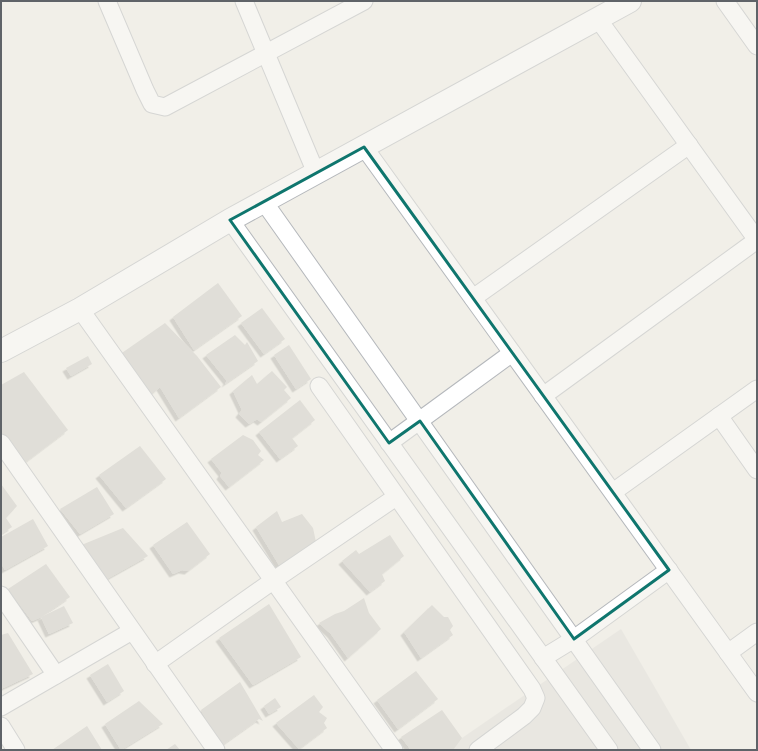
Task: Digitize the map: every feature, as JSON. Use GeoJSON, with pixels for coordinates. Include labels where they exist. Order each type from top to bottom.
{"type":"FeatureCollection","features":[{"type":"Feature","properties":{"kind":"street"},"geometry":{"type":"LineString","coordinates":[[107,1],[152,104],[165,107],[364,1]]}},
{"type":"Feature","properties":{"kind":"street"},"geometry":{"type":"LineString","coordinates":[[244,1],[316,173]]}},
{"type":"Feature","properties":{"kind":"street"},"geometry":{"type":"LineString","coordinates":[[725,1],[757,46]]}},
{"type":"Feature","properties":{"kind":"street"},"geometry":{"type":"LineString","coordinates":[[1,352],[80,309],[230,220],[598,19],[626,2]]}},
{"type":"Feature","properties":{"kind":"street"},"geometry":{"type":"LineString","coordinates":[[544,396],[757,240],[598,19]]}},
{"type":"Feature","properties":{"kind":"street"},"geometry":{"type":"LineString","coordinates":[[473,298],[689,145]]}},
{"type":"Feature","properties":{"kind":"street"},"geometry":{"type":"LineString","coordinates":[[364,147],[757,693]]}},
{"type":"Feature","properties":{"kind":"street"},"geometry":{"type":"LineString","coordinates":[[264,202],[652,750]]}},
{"type":"Feature","properties":{"kind":"street"},"geometry":{"type":"LineString","coordinates":[[230,220],[608,750]]}},
{"type":"Feature","properties":{"kind":"street"},"geometry":{"type":"LineString","coordinates":[[80,309],[394,750]]}},
{"type":"Feature","properties":{"kind":"street"},"geometry":{"type":"LineString","coordinates":[[389,443],[512,352]]}},
{"type":"Feature","properties":{"kind":"street"},"geometry":{"type":"LineString","coordinates":[[319,386],[532,689],[536,698],[532,708],[524,716],[478,750]]}},
{"type":"Feature","properties":{"kind":"street"},"geometry":{"type":"LineString","coordinates":[[612,492],[757,389]]}},
{"type":"Feature","properties":{"kind":"street"},"geometry":{"type":"LineString","coordinates":[[719,416],[757,470]]}},
{"type":"Feature","properties":{"kind":"street"},"geometry":{"type":"LineString","coordinates":[[1,443],[216,750]]}},
{"type":"Feature","properties":{"kind":"street"},"geometry":{"type":"LineString","coordinates":[[155,664],[274,580],[396,497]]}},
{"type":"Feature","properties":{"kind":"street"},"geometry":{"type":"LineString","coordinates":[[543,658],[574,639],[669,570]]}},
{"type":"Feature","properties":{"kind":"street"},"geometry":{"type":"LineString","coordinates":[[1,595],[56,675]]}},
{"type":"Feature","properties":{"kind":"street"},"geometry":{"type":"LineString","coordinates":[[1,707],[132,631]]}},
{"type":"Feature","properties":{"kind":"street"},"geometry":{"type":"LineString","coordinates":[[728,653],[757,632]]}},
{"type":"Feature","properties":{"kind":"street"},"geometry":{"type":"LineString","coordinates":[[1,726],[16,750]]}},
{"type":"Feature","properties":{"kind":"highlighted area"},"geometry":{"type":"Polygon","coordinates":[[[364,147],[669,570],[574,639],[420,421],[389,443],[230,220],[364,147]]]}},
{"type":"Feature","properties":{"kind":"shaded area"},"geometry":{"type":"Polygon","coordinates":[[[621,629],[691,750],[445,750],[462,738],[621,629]]]}},
{"type":"Feature","properties":{"kind":"building"},"geometry":{"type":"Polygon","coordinates":[[[218,283],[242,316],[194,350],[173,317],[218,283]]]}},
{"type":"Feature","properties":{"kind":"building"},"geometry":{"type":"Polygon","coordinates":[[[262,308],[285,339],[264,354],[241,323],[262,308]]]}},
{"type":"Feature","properties":{"kind":"building"},"geometry":{"type":"Polygon","coordinates":[[[165,323],[197,356],[221,387],[179,418],[160,387],[148,398],[119,355],[165,323]]]}},
{"type":"Feature","properties":{"kind":"building"},"geometry":{"type":"Polygon","coordinates":[[[235,335],[245,345],[247,342],[258,361],[225,384],[227,381],[206,355],[235,335]]]}},
{"type":"Feature","properties":{"kind":"building"},"geometry":{"type":"Polygon","coordinates":[[[289,345],[311,379],[296,389],[274,355],[289,345]]]}},
{"type":"Feature","properties":{"kind":"building"},"geometry":{"type":"Polygon","coordinates":[[[88,356],[92,364],[71,376],[66,368],[88,356]]]}},
{"type":"Feature","properties":{"kind":"building"},"geometry":{"type":"Polygon","coordinates":[[[272,371],[287,387],[284,390],[291,398],[261,422],[257,419],[249,424],[239,414],[242,410],[233,391],[252,375],[257,384],[272,371]]]}},
{"type":"Feature","properties":{"kind":"building"},"geometry":{"type":"Polygon","coordinates":[[[24,372],[68,430],[23,464],[1,435],[1,385],[24,372]]]}},
{"type":"Feature","properties":{"kind":"building"},"geometry":{"type":"Polygon","coordinates":[[[300,400],[315,420],[292,438],[298,446],[280,459],[259,432],[300,400]]]}},
{"type":"Feature","properties":{"kind":"building"},"geometry":{"type":"Polygon","coordinates":[[[243,435],[253,440],[261,451],[258,455],[264,460],[229,487],[220,476],[222,473],[211,459],[243,435]]]}},
{"type":"Feature","properties":{"kind":"building"},"geometry":{"type":"Polygon","coordinates":[[[140,446],[166,479],[126,508],[99,475],[140,446]]]}},
{"type":"Feature","properties":{"kind":"building"},"geometry":{"type":"Polygon","coordinates":[[[1,484],[17,506],[6,518],[12,527],[1,534],[1,484]]]}},
{"type":"Feature","properties":{"kind":"building"},"geometry":{"type":"Polygon","coordinates":[[[97,487],[114,514],[80,534],[60,509],[97,487]]]}},
{"type":"Feature","properties":{"kind":"building"},"geometry":{"type":"Polygon","coordinates":[[[277,511],[282,522],[302,514],[313,528],[316,542],[279,565],[256,527],[277,511]]]}},
{"type":"Feature","properties":{"kind":"building"},"geometry":{"type":"Polygon","coordinates":[[[33,519],[48,546],[5,570],[1,563],[1,537],[33,519]]]}},
{"type":"Feature","properties":{"kind":"building"},"geometry":{"type":"Polygon","coordinates":[[[187,522],[210,554],[188,571],[182,570],[173,574],[153,545],[187,522]]]}},
{"type":"Feature","properties":{"kind":"building"},"geometry":{"type":"Polygon","coordinates":[[[123,528],[148,556],[105,580],[79,546],[123,528]]]}},
{"type":"Feature","properties":{"kind":"building"},"geometry":{"type":"Polygon","coordinates":[[[390,535],[404,556],[382,574],[385,581],[370,592],[342,561],[356,550],[359,554],[390,535]]]}},
{"type":"Feature","properties":{"kind":"building"},"geometry":{"type":"Polygon","coordinates":[[[46,564],[70,597],[41,617],[32,621],[8,589],[46,564]]]}},
{"type":"Feature","properties":{"kind":"building"},"geometry":{"type":"Polygon","coordinates":[[[364,598],[369,613],[381,629],[348,658],[331,634],[319,623],[344,611],[364,598]]]}},
{"type":"Feature","properties":{"kind":"building"},"geometry":{"type":"Polygon","coordinates":[[[269,604],[301,657],[253,685],[219,638],[269,604]]]}},
{"type":"Feature","properties":{"kind":"building"},"geometry":{"type":"Polygon","coordinates":[[[432,605],[444,617],[448,617],[453,626],[450,630],[453,635],[421,658],[404,632],[432,605]]]}},
{"type":"Feature","properties":{"kind":"building"},"geometry":{"type":"Polygon","coordinates":[[[64,606],[73,623],[49,634],[41,617],[64,606]]]}},
{"type":"Feature","properties":{"kind":"building"},"geometry":{"type":"Polygon","coordinates":[[[8,633],[33,674],[1,689],[1,635],[8,633]]]}},
{"type":"Feature","properties":{"kind":"building"},"geometry":{"type":"Polygon","coordinates":[[[108,664],[124,691],[107,702],[90,675],[108,664]]]}},
{"type":"Feature","properties":{"kind":"building"},"geometry":{"type":"Polygon","coordinates":[[[416,671],[438,699],[398,729],[377,700],[416,671]]]}},
{"type":"Feature","properties":{"kind":"building"},"geometry":{"type":"Polygon","coordinates":[[[240,682],[263,721],[259,719],[221,746],[201,710],[240,682]]]}},
{"type":"Feature","properties":{"kind":"building"},"geometry":{"type":"Polygon","coordinates":[[[314,695],[323,707],[319,712],[327,718],[324,723],[327,728],[299,749],[276,723],[314,695]]]}},
{"type":"Feature","properties":{"kind":"building"},"geometry":{"type":"Polygon","coordinates":[[[275,698],[281,707],[269,714],[264,706],[275,698]]]}},
{"type":"Feature","properties":{"kind":"building"},"geometry":{"type":"Polygon","coordinates":[[[139,701],[163,724],[121,750],[105,724],[139,701]]]}},
{"type":"Feature","properties":{"kind":"building"},"geometry":{"type":"Polygon","coordinates":[[[442,710],[462,738],[453,750],[411,750],[401,737],[442,710]]]}},
{"type":"Feature","properties":{"kind":"building"},"geometry":{"type":"Polygon","coordinates":[[[87,726],[102,750],[52,750],[87,726]]]}},
{"type":"Feature","properties":{"kind":"building"},"geometry":{"type":"Polygon","coordinates":[[[175,744],[180,750],[166,750],[175,744]]]}}]}
